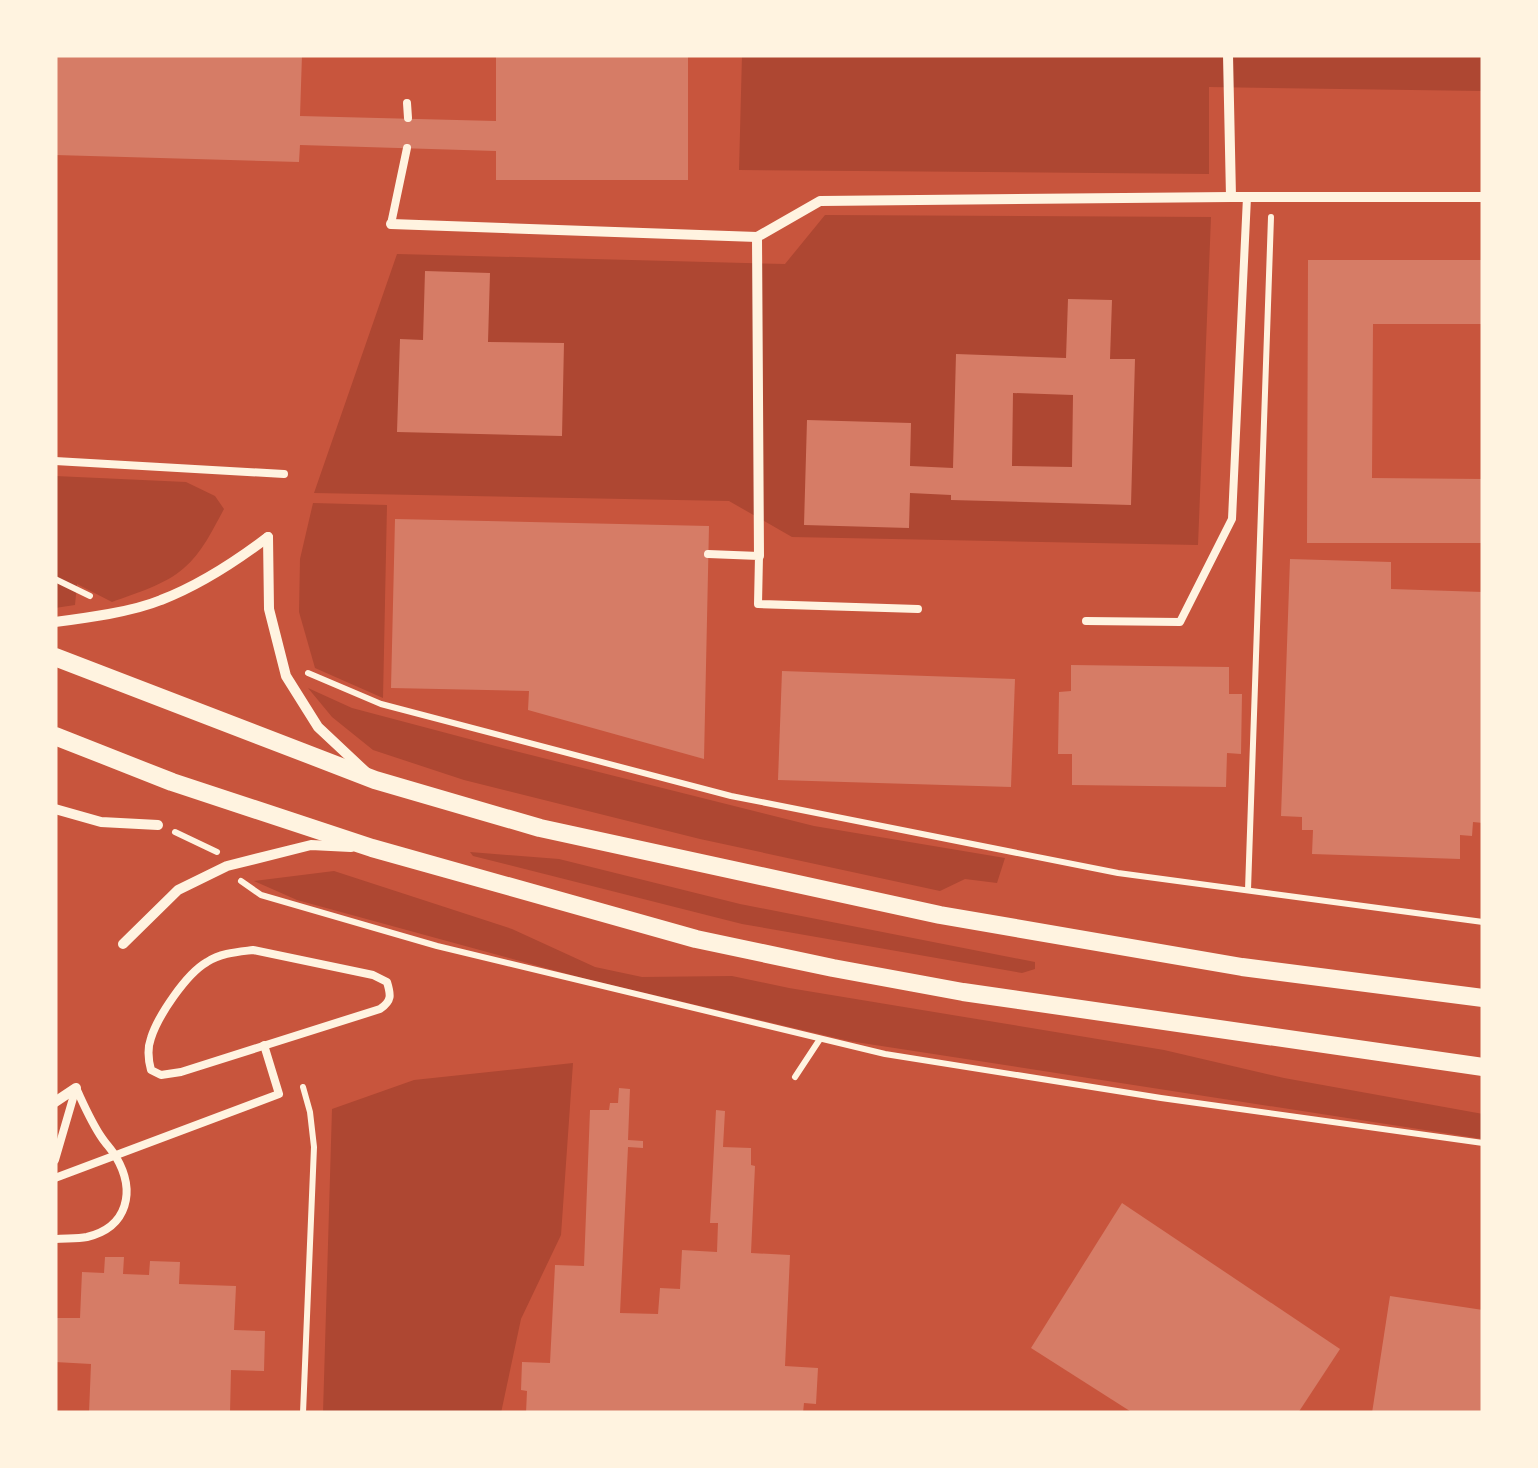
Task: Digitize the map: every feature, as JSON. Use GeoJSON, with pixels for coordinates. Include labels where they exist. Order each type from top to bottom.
{"type":"FeatureCollection","features":[{"type":"Feature","properties":{"kind":"street"},"geometry":{"type":"LineString","coordinates":[[1228,55],[1231,197]]}},
{"type":"Feature","properties":{"kind":"street"},"geometry":{"type":"LineString","coordinates":[[391,224],[757,236],[820,201],[1483,198]]}},
{"type":"Feature","properties":{"kind":"street"},"geometry":{"type":"LineString","coordinates":[[757,236],[759,556]]}},
{"type":"Feature","properties":{"kind":"street"},"geometry":{"type":"LineString","coordinates":[[55,622],[160,601],[227,567],[268,537],[269,609],[286,676],[318,727],[374,780]]}},
{"type":"Feature","properties":{"kind":"street"},"geometry":{"type":"LineString","coordinates":[[55,657],[374,780],[540,828],[940,915],[1242,967],[1483,998]]}},
{"type":"Feature","properties":{"kind":"street"},"geometry":{"type":"LineString","coordinates":[[55,736],[172,782],[372,848],[696,939],[832,968],[1079,1010],[1483,1067]]}},
{"type":"Feature","properties":{"kind":"street"},"geometry":{"type":"LineString","coordinates":[[55,809],[101,822],[158,825]]}},
{"type":"Feature","properties":{"kind":"street"},"geometry":{"type":"LineString","coordinates":[[123,944],[178,890],[227,866],[311,845],[372,848]]}},
{"type":"Feature","properties":{"kind":"street"},"geometry":{"type":"LineString","coordinates":[[55,1102],[76,1088]]}},
{"type":"Feature","properties":{"kind":"lane"},"geometry":{"type":"LineString","coordinates":[[408,102],[408,118]]}},
{"type":"Feature","properties":{"kind":"lane"},"geometry":{"type":"LineString","coordinates":[[391,224],[407,148]]}},
{"type":"Feature","properties":{"kind":"lane"},"geometry":{"type":"LineString","coordinates":[[1086,621],[1180,622],[1232,519],[1248,197]]}},
{"type":"Feature","properties":{"kind":"lane"},"geometry":{"type":"LineString","coordinates":[[55,461],[284,474]]}},
{"type":"Feature","properties":{"kind":"lane"},"geometry":{"type":"LineString","coordinates":[[708,554],[759,556],[758,604],[918,609]]}},
{"type":"Feature","properties":{"kind":"lane"},"geometry":{"type":"LineString","coordinates":[[253,950],[372,974],[387,982],[391,995],[380,1010],[264,1045],[161,1075],[151,1070],[148,1058],[151,1037],[169,1004],[192,973],[225,954],[253,950]]}},
{"type":"Feature","properties":{"kind":"lane"},"geometry":{"type":"LineString","coordinates":[[55,1178],[279,1094],[264,1045]]}},
{"type":"Feature","properties":{"kind":"lane"},"geometry":{"type":"LineString","coordinates":[[55,1239],[86,1237],[108,1228],[122,1215],[126,1198],[126,1178],[116,1156],[94,1126],[76,1088]]}},
{"type":"Feature","properties":{"kind":"lane"},"geometry":{"type":"LineString","coordinates":[[55,1160],[76,1088]]}},
{"type":"Feature","properties":{"kind":"path"},"geometry":{"type":"LineString","coordinates":[[1248,890],[1272,197]]}},
{"type":"Feature","properties":{"kind":"path"},"geometry":{"type":"LineString","coordinates":[[286,676],[308,672],[380,704],[731,796],[1118,873],[1483,922]]}},
{"type":"Feature","properties":{"kind":"path"},"geometry":{"type":"LineString","coordinates":[[158,825],[216,849],[243,884],[262,896],[437,946],[820,1039],[885,1054],[1161,1098],[1483,1143]]}},
{"type":"Feature","properties":{"kind":"path"},"geometry":{"type":"LineString","coordinates":[[795,1077],[820,1039]]}},
{"type":"Feature","properties":{"kind":"path"},"geometry":{"type":"LineString","coordinates":[[303,1087],[314,1147],[303,1413]]}},
{"type":"Feature","properties":{"kind":"shaded area"},"geometry":{"type":"Polygon","coordinates":[[[742,55],[1483,55],[1483,91],[1209,87],[1209,174],[739,170],[742,55]]]}},
{"type":"Feature","properties":{"kind":"shaded area"},"geometry":{"type":"Polygon","coordinates":[[[825,215],[1211,217],[1198,545],[792,537],[729,501],[314,493],[397,254],[785,264],[825,215]]]}},
{"type":"Feature","properties":{"kind":"shaded area"},"geometry":{"type":"Polygon","coordinates":[[[55,476],[186,482],[215,496],[224,509],[196,555],[168,579],[112,602],[77,584],[75,605],[55,608],[55,476]]]}},
{"type":"Feature","properties":{"kind":"shaded area"},"geometry":{"type":"Polygon","coordinates":[[[313,503],[387,505],[383,698],[315,668],[299,612],[300,559],[313,503]]]}},
{"type":"Feature","properties":{"kind":"shaded area"},"geometry":{"type":"Polygon","coordinates":[[[308,688],[352,708],[814,826],[1005,858],[997,883],[965,879],[940,891],[700,839],[464,780],[373,750],[332,717],[308,688]]]}},
{"type":"Feature","properties":{"kind":"shaded area"},"geometry":{"type":"Polygon","coordinates":[[[470,852],[559,859],[740,904],[1035,962],[1035,969],[1022,973],[742,924],[473,856],[470,852]]]}},
{"type":"Feature","properties":{"kind":"shaded area"},"geometry":{"type":"Polygon","coordinates":[[[334,871],[512,929],[595,967],[642,977],[732,976],[1164,1050],[1284,1078],[1483,1114],[1483,1139],[849,1041],[586,979],[297,900],[254,881],[334,871]]]}},
{"type":"Feature","properties":{"kind":"shaded area"},"geometry":{"type":"Polygon","coordinates":[[[573,1063],[561,1235],[521,1319],[501,1413],[323,1413],[332,1109],[414,1080],[573,1063]]]}},
{"type":"Feature","properties":{"kind":"building"},"geometry":{"type":"Polygon","coordinates":[[[55,55],[302,55],[300,116],[496,121],[496,55],[688,55],[688,180],[496,180],[496,151],[300,145],[299,162],[55,155],[55,55]]]}},
{"type":"Feature","properties":{"kind":"building"},"geometry":{"type":"Polygon","coordinates":[[[1308,260],[1483,260],[1483,324],[1373,324],[1372,478],[1483,479],[1483,543],[1307,543],[1308,260]]]}},
{"type":"Feature","properties":{"kind":"building"},"geometry":{"type":"Polygon","coordinates":[[[425,271],[490,273],[488,342],[564,343],[562,436],[397,432],[400,339],[423,340],[425,271]]]}},
{"type":"Feature","properties":{"kind":"building"},"geometry":{"type":"Polygon","coordinates":[[[1068,299],[1112,300],[1110,359],[1135,359],[1131,505],[951,500],[951,495],[910,493],[909,528],[804,525],[807,420],[911,423],[910,466],[953,468],[956,354],[1066,358],[1068,299]],[[1013,393],[1012,466],[1072,467],[1073,395],[1013,393]]]}},
{"type":"Feature","properties":{"kind":"building"},"geometry":{"type":"Polygon","coordinates":[[[395,519],[709,526],[704,759],[528,710],[529,691],[391,688],[395,519]]]}},
{"type":"Feature","properties":{"kind":"building"},"geometry":{"type":"Polygon","coordinates":[[[1290,559],[1391,562],[1391,589],[1483,592],[1483,823],[1473,822],[1472,836],[1460,835],[1460,859],[1312,854],[1313,830],[1302,830],[1302,817],[1281,816],[1290,559]]]}},
{"type":"Feature","properties":{"kind":"building"},"geometry":{"type":"Polygon","coordinates":[[[1071,665],[1229,667],[1229,694],[1242,694],[1241,754],[1227,753],[1226,787],[1072,785],[1072,754],[1058,754],[1059,692],[1071,691],[1071,665]]]}},
{"type":"Feature","properties":{"kind":"building"},"geometry":{"type":"Polygon","coordinates":[[[782,671],[1015,679],[1011,787],[778,780],[782,671]]]}},
{"type":"Feature","properties":{"kind":"building"},"geometry":{"type":"Polygon","coordinates":[[[619,1088],[630,1089],[628,1140],[643,1141],[643,1148],[628,1147],[620,1313],[658,1314],[660,1288],[680,1289],[682,1250],[717,1252],[718,1223],[710,1223],[716,1110],[725,1111],[723,1147],[751,1148],[751,1165],[755,1166],[751,1253],[790,1255],[785,1366],[818,1368],[816,1404],[804,1403],[803,1413],[526,1413],[527,1391],[521,1390],[522,1362],[550,1363],[555,1265],[584,1266],[590,1110],[609,1110],[610,1103],[618,1103],[619,1088]]]}},
{"type":"Feature","properties":{"kind":"building"},"geometry":{"type":"Polygon","coordinates":[[[1122,1203],[1340,1349],[1298,1413],[1133,1413],[1031,1348],[1122,1203]]]}},
{"type":"Feature","properties":{"kind":"building"},"geometry":{"type":"Polygon","coordinates":[[[105,1257],[124,1257],[123,1274],[149,1275],[150,1261],[180,1262],[179,1284],[236,1286],[234,1330],[265,1331],[264,1371],[231,1370],[230,1413],[89,1413],[91,1364],[55,1362],[55,1318],[80,1318],[82,1272],[104,1273],[105,1257]]]}},
{"type":"Feature","properties":{"kind":"building"},"geometry":{"type":"Polygon","coordinates":[[[1390,1296],[1483,1310],[1483,1413],[1372,1413],[1390,1296]]]}}]}
